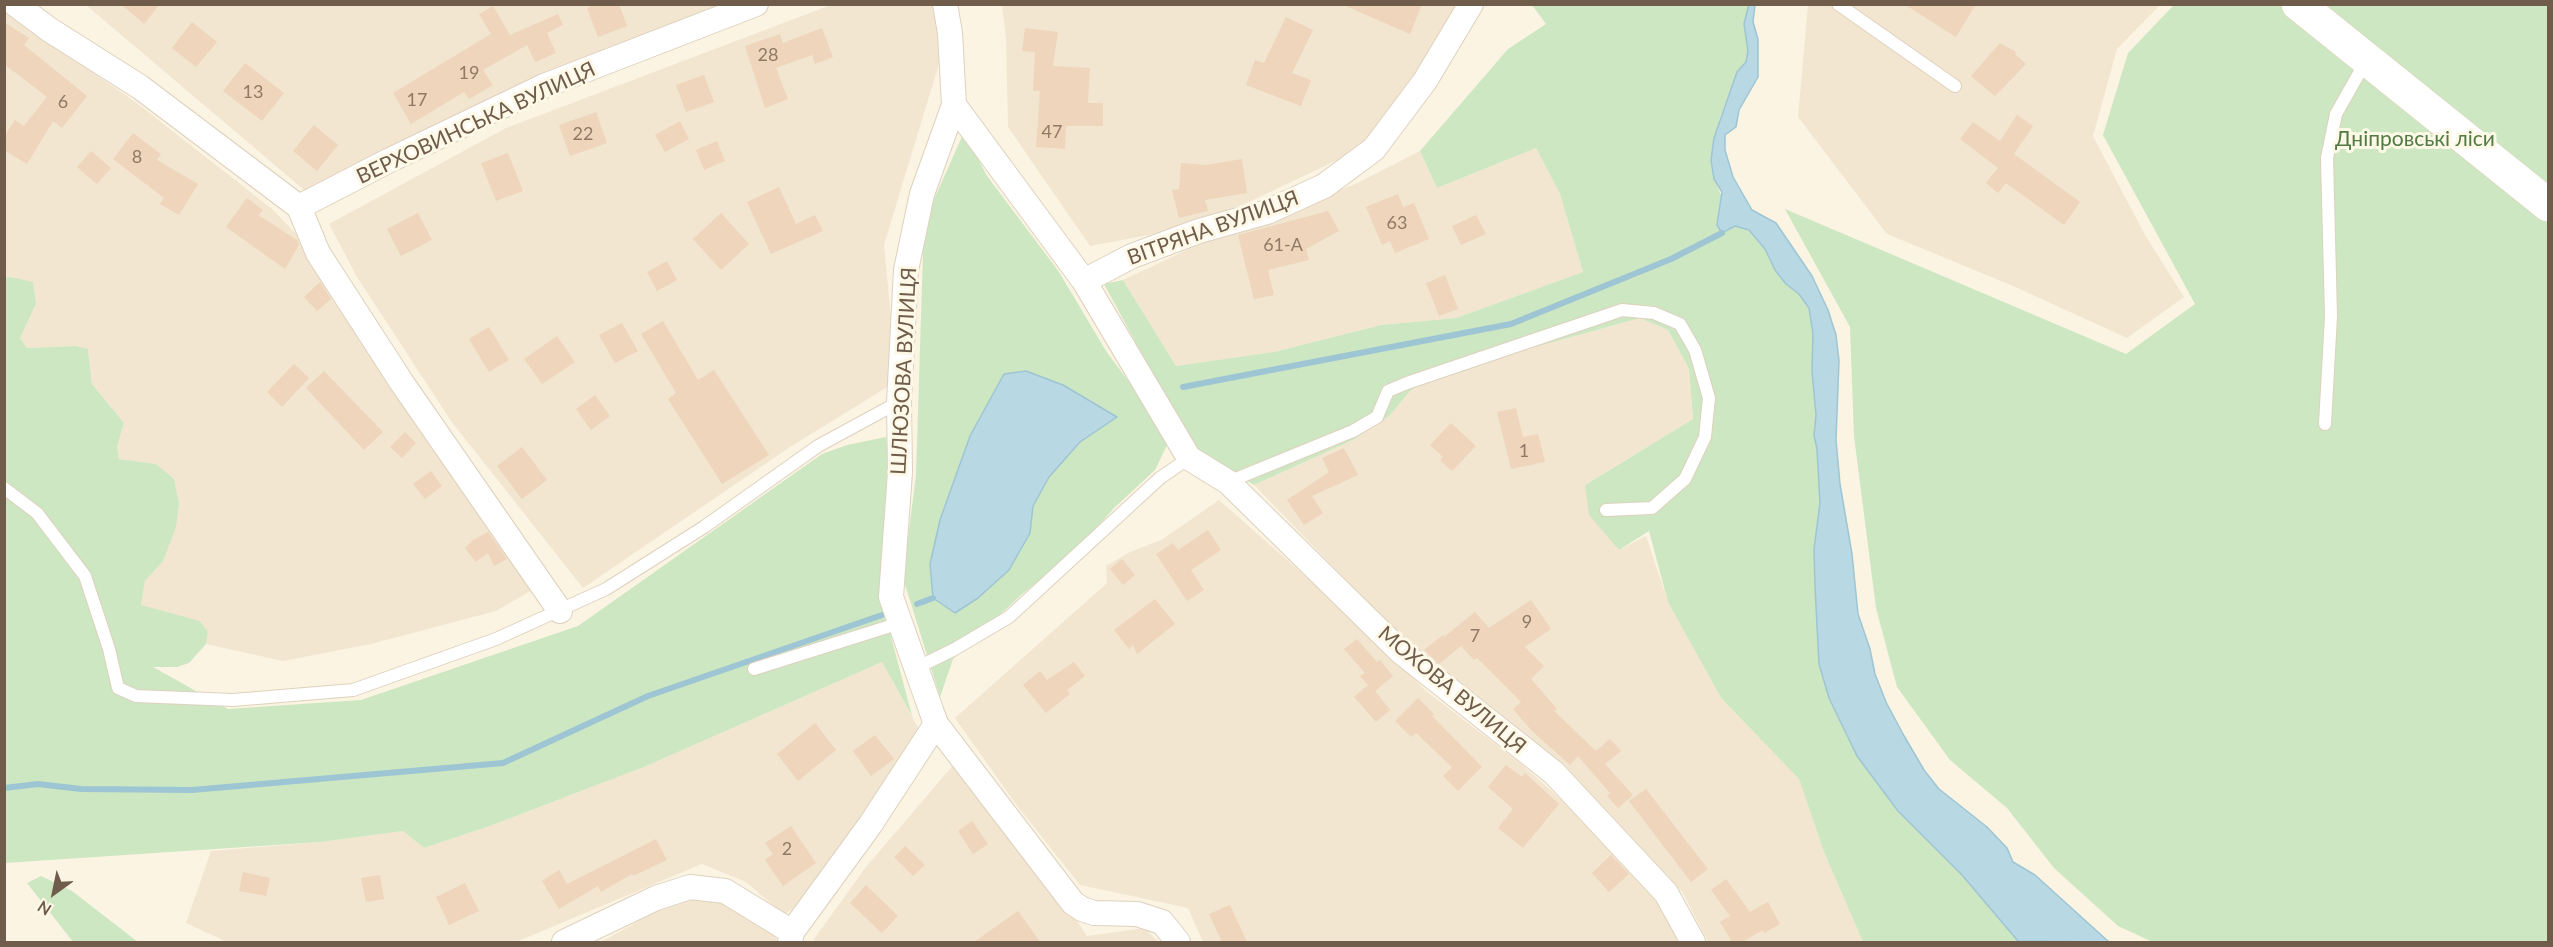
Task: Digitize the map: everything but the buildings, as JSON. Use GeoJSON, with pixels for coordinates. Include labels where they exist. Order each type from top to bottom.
{"type":"FeatureCollection","features":[{"type":"Feature","properties":{"kind":"main road"},"geometry":{"type":"LineString","coordinates":[[2298,4],[2548,205]]}},
{"type":"Feature","properties":{"kind":"street"},"geometry":{"type":"LineString","coordinates":[[15,4],[50,30],[140,87],[299,207],[318,253],[348,296],[402,383],[560,611]]}},
{"type":"Feature","properties":{"kind":"street","name":"ВЕРХОВИНСЬКА ВУЛИЦЯ"},"geometry":{"type":"LineString","coordinates":[[299,207],[388,161],[544,86],[756,4]]}},
{"type":"Feature","properties":{"kind":"street","name":"ШЛЮЗОВА ВУЛИЦЯ"},"geometry":{"type":"LineString","coordinates":[[945,4],[950,33],[954,105],[922,194],[906,270],[899,402],[900,472],[891,597],[936,724],[1073,903],[1094,913],[1137,915],[1162,922],[1178,942]]}},
{"type":"Feature","properties":{"kind":"street","name":"ВІТРЯНА ВУЛИЦЯ"},"geometry":{"type":"LineString","coordinates":[[1084,281],[1132,256],[1199,231],[1267,212],[1324,186],[1374,149],[1425,81],[1471,4]]}},
{"type":"Feature","properties":{"kind":"street"},"geometry":{"type":"LineString","coordinates":[[954,105],[1084,281],[1189,458]]}},
{"type":"Feature","properties":{"kind":"street","name":"МОХОВА ВУЛИЦЯ"},"geometry":{"type":"LineString","coordinates":[[1189,458],[1228,482],[1400,651],[1554,773],[1666,892],[1693,942]]}},
{"type":"Feature","properties":{"kind":"street"},"geometry":{"type":"LineString","coordinates":[[564,942],[656,898],[690,886],[725,891],[791,937],[870,825],[936,724]]}},
{"type":"Feature","properties":{"kind":"lane"},"geometry":{"type":"LineString","coordinates":[[1838,4],[1955,86]]}},
{"type":"Feature","properties":{"kind":"lane"},"geometry":{"type":"LineString","coordinates":[[2325,424],[2331,316],[2326,158],[2336,114],[2367,60]]}},
{"type":"Feature","properties":{"kind":"lane"},"geometry":{"type":"LineString","coordinates":[[1228,482],[1353,431],[1377,417],[1388,391],[1407,383],[1622,310],[1654,313],[1680,324],[1695,350],[1708,398],[1705,437],[1685,479],[1652,508],[1606,510]]}},
{"type":"Feature","properties":{"kind":"lane"},"geometry":{"type":"LineString","coordinates":[[4,488],[37,513],[85,576],[109,650],[118,688],[136,696],[233,700],[353,690],[496,639],[606,589],[704,527],[818,446],[899,402]]}},
{"type":"Feature","properties":{"kind":"lane"},"geometry":{"type":"LineString","coordinates":[[916,668],[953,650],[1009,617],[1160,478],[1189,458]]}},
{"type":"Feature","properties":{"kind":"lane"},"geometry":{"type":"LineString","coordinates":[[754,669],[900,623]]}},
{"type":"Feature","properties":{"kind":"shaded area"},"geometry":{"type":"Polygon","coordinates":[[[86,5],[727,5],[310,195],[86,5]]]}},
{"type":"Feature","properties":{"kind":"shaded area"},"geometry":{"type":"Polygon","coordinates":[[[831,5],[932,5],[942,54],[884,245],[897,381],[790,447],[583,588],[451,421],[357,277],[329,224],[506,128],[831,5]]]}},
{"type":"Feature","properties":{"kind":"shaded area"},"geometry":{"type":"Polygon","coordinates":[[[1002,5],[1465,5],[1407,96],[1352,153],[1247,203],[1164,232],[1090,246],[1008,127],[1006,38],[1002,5]]]}},
{"type":"Feature","properties":{"kind":"shaded area"},"geometry":{"type":"Polygon","coordinates":[[[1808,5],[2160,5],[2117,49],[2093,136],[2145,235],[2184,297],[2127,338],[2013,286],[1887,234],[1798,117],[1808,5]]]}},
{"type":"Feature","properties":{"kind":"shaded area"},"geometry":{"type":"Polygon","coordinates":[[[4,10],[138,104],[272,209],[340,279],[539,586],[496,611],[371,644],[283,661],[206,644],[208,632],[200,621],[141,606],[145,581],[163,561],[179,503],[174,480],[156,464],[119,459],[117,447],[124,423],[92,384],[88,349],[76,346],[27,348],[20,338],[36,304],[10,277],[5,278],[4,10]]]}},
{"type":"Feature","properties":{"kind":"shaded area"},"geometry":{"type":"Polygon","coordinates":[[[1536,148],[1560,194],[1583,272],[1456,318],[1381,325],[1274,352],[1176,366],[1123,280],[1191,248],[1355,184],[1420,151],[1437,188],[1536,148]]]}},
{"type":"Feature","properties":{"kind":"shaded area"},"geometry":{"type":"Polygon","coordinates":[[[1640,318],[1668,330],[1689,369],[1693,419],[1586,484],[1619,550],[1646,536],[1668,602],[1721,698],[1799,779],[1824,852],[1863,942],[1708,942],[1683,893],[1562,770],[1409,645],[1254,485],[1355,439],[1389,416],[1412,389],[1517,352],[1640,318]]]}},
{"type":"Feature","properties":{"kind":"shaded area"},"geometry":{"type":"Polygon","coordinates":[[[1219,500],[1337,604],[1426,691],[1520,763],[1580,816],[1659,898],[1682,942],[1203,942],[1188,908],[1080,885],[1015,803],[955,718],[1107,583],[1106,566],[1128,553],[1163,539],[1219,500]]]}},
{"type":"Feature","properties":{"kind":"shaded area"},"geometry":{"type":"Polygon","coordinates":[[[882,662],[921,733],[800,903],[784,915],[746,882],[702,864],[516,942],[227,942],[186,923],[211,851],[320,842],[403,831],[424,848],[487,827],[644,767],[882,662]]]}},
{"type":"Feature","properties":{"kind":"shaded area"},"geometry":{"type":"Polygon","coordinates":[[[955,763],[1059,894],[1087,936],[1145,928],[1158,942],[815,942],[814,939],[866,867],[955,763]]]}},
{"type":"Feature","properties":{"kind":"shaded area"},"geometry":{"type":"Polygon","coordinates":[[[701,896],[743,904],[771,928],[778,942],[601,942],[653,913],[701,896]]]}},
{"type":"Feature","properties":{"kind":"green space"},"geometry":{"type":"Polygon","coordinates":[[[1532,5],[1749,5],[1744,24],[1748,51],[1746,62],[1737,72],[1720,118],[1711,160],[1714,179],[1735,226],[1749,230],[1765,249],[1775,270],[1786,284],[1799,294],[1809,308],[1813,334],[1812,371],[1816,415],[1814,435],[1820,503],[1814,549],[1819,664],[1829,698],[1857,756],[1898,811],[1962,875],[2019,942],[1863,942],[1824,852],[1799,779],[1721,698],[1668,602],[1649,531],[1619,550],[1589,515],[1585,485],[1693,419],[1689,369],[1668,330],[1640,318],[1517,352],[1412,389],[1389,416],[1355,439],[1254,485],[1193,448],[1104,284],[1123,280],[1176,366],[1274,352],[1381,325],[1456,318],[1583,272],[1560,194],[1536,148],[1437,188],[1420,151],[1508,49],[1546,24],[1532,5]]]}},
{"type":"Feature","properties":{"kind":"green space","name":"Дніпровські ліси"},"geometry":{"type":"Polygon","coordinates":[[[2174,5],[2548,5],[2548,942],[2153,942],[2118,926],[2054,868],[2007,808],[1950,760],[1897,687],[1876,608],[1854,436],[1850,327],[1785,209],[2126,354],[2195,304],[2103,135],[2128,53],[2174,5]]]}},
{"type":"Feature","properties":{"kind":"green space"},"geometry":{"type":"Polygon","coordinates":[[[964,132],[987,176],[1059,272],[1106,351],[1155,417],[1167,445],[1155,470],[1114,508],[1077,550],[1021,595],[953,659],[940,697],[903,578],[916,475],[924,222],[964,132]],[[1026,371],[1004,374],[970,437],[940,520],[930,564],[934,599],[955,613],[1030,533],[1033,506],[1049,477],[1080,442],[1116,417],[1063,385],[1026,371]]]}},
{"type":"Feature","properties":{"kind":"green space"},"geometry":{"type":"Polygon","coordinates":[[[5,278],[33,282],[36,304],[20,338],[27,348],[76,346],[88,349],[92,384],[124,423],[117,447],[119,459],[156,464],[174,479],[179,503],[176,527],[163,561],[145,581],[141,605],[200,621],[208,632],[206,644],[189,663],[177,667],[153,667],[228,709],[361,700],[578,626],[822,454],[847,445],[886,437],[888,457],[880,595],[912,716],[882,662],[644,767],[487,827],[424,848],[403,831],[320,842],[5,863],[5,278]]]}},
{"type":"Feature","properties":{"kind":"green space"},"geometry":{"type":"Polygon","coordinates":[[[41,876],[72,891],[138,942],[73,942],[27,883],[41,876]]]}},
{"type":"Feature","properties":{"kind":"water"},"geometry":{"type":"Polygon","coordinates":[[[1749,4],[1755,5],[1753,22],[1758,39],[1758,77],[1739,110],[1736,127],[1725,135],[1725,150],[1733,177],[1752,210],[1776,223],[1812,276],[1828,310],[1836,335],[1839,361],[1836,440],[1840,484],[1852,554],[1858,614],[1870,649],[1875,674],[1886,702],[1903,734],[1924,770],[1939,789],[1987,827],[2007,848],[2013,862],[2035,875],[2109,942],[2018,941],[1962,875],[1898,811],[1857,756],[1829,698],[1819,664],[1815,586],[1814,549],[1820,503],[1814,435],[1816,415],[1812,371],[1813,334],[1809,308],[1799,294],[1786,284],[1775,270],[1765,249],[1749,230],[1735,226],[1722,233],[1717,225],[1722,192],[1714,179],[1711,160],[1714,138],[1737,72],[1746,62],[1748,51],[1744,24],[1749,4]]]}},
{"type":"Feature","properties":{"kind":"water"},"geometry":{"type":"Polygon","coordinates":[[[1026,371],[1063,385],[1117,417],[1080,442],[1049,477],[1033,506],[1030,533],[1009,570],[978,598],[955,613],[933,598],[930,564],[940,520],[970,436],[1004,374],[1026,371]]]}},
{"type":"Feature","properties":{"kind":"waterway"},"geometry":{"type":"LineString","coordinates":[[1183,387],[1511,324],[1671,259],[1722,233]]}},
{"type":"Feature","properties":{"kind":"waterway"},"geometry":{"type":"LineString","coordinates":[[917,604],[933,598]]}},
{"type":"Feature","properties":{"kind":"waterway"},"geometry":{"type":"LineString","coordinates":[[4,788],[38,784],[81,789],[192,790],[503,763],[648,696],[882,615]]}}]}
